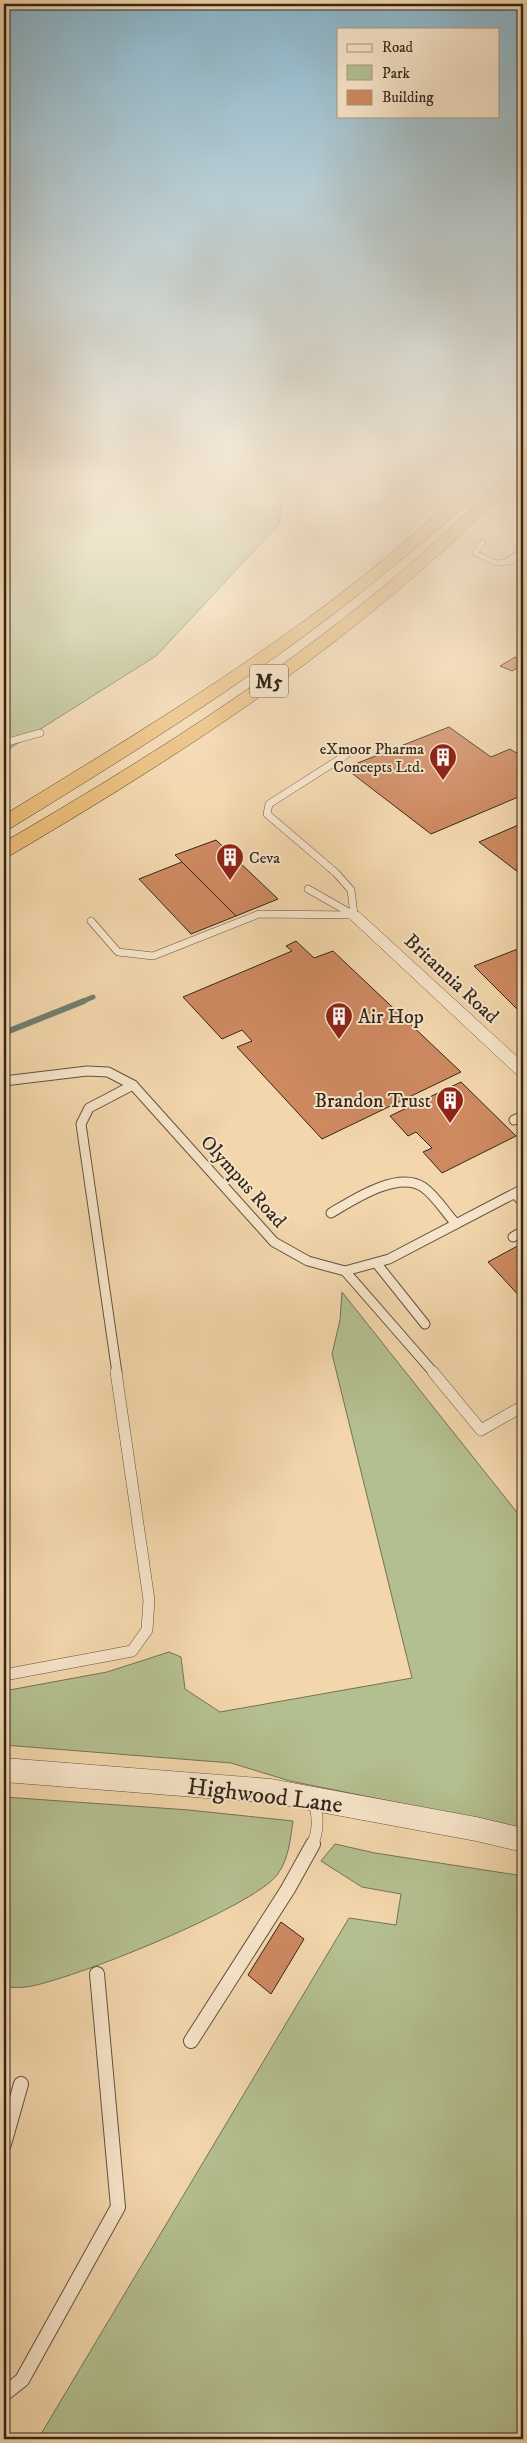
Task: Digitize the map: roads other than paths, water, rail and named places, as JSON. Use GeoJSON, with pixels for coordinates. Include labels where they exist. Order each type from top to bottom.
{"type":"FeatureCollection","features":[{"type":"Feature","properties":{"kind":"highway","name":"M5"},"geometry":{"type":"LineString","coordinates":[[4,824],[194,706],[349,593]]}},
{"type":"Feature","properties":{"kind":"highway","name":"M5"},"geometry":{"type":"LineString","coordinates":[[4,851],[121,782],[222,715],[350,621],[384,593]]}},
{"type":"Feature","properties":{"kind":"street","name":"Britannia Road"},"geometry":{"type":"LineString","coordinates":[[354,915],[523,1071]]}},
{"type":"Feature","properties":{"kind":"street","name":"Highwood Lane"},"geometry":{"type":"LineString","coordinates":[[4,1770],[271,1791],[476,1829],[523,1840]]}},
{"type":"Feature","properties":{"kind":"lane"},"geometry":{"type":"LineString","coordinates":[[4,743],[40,733]]}},
{"type":"Feature","properties":{"kind":"lane"},"geometry":{"type":"LineString","coordinates":[[346,755],[269,804],[267,814],[336,873],[351,890],[354,915]]}},
{"type":"Feature","properties":{"kind":"lane"},"geometry":{"type":"LineString","coordinates":[[308,889],[354,915]]}},
{"type":"Feature","properties":{"kind":"lane"},"geometry":{"type":"LineString","coordinates":[[91,921],[118,952],[153,956],[259,914],[354,915]]}},
{"type":"Feature","properties":{"kind":"lane","name":"Olympus Road"},"geometry":{"type":"LineString","coordinates":[[4,1081],[87,1071],[108,1072],[133,1084],[274,1242],[308,1260],[345,1271],[377,1264],[519,1192]]}},
{"type":"Feature","properties":{"kind":"lane"},"geometry":{"type":"LineString","coordinates":[[4,1675],[132,1651],[147,1630],[149,1600],[81,1124],[86,1111],[133,1084]]}},
{"type":"Feature","properties":{"kind":"lane"},"geometry":{"type":"LineString","coordinates":[[514,1120],[523,1116]]}},
{"type":"Feature","properties":{"kind":"lane"},"geometry":{"type":"LineString","coordinates":[[330,1213],[383,1186],[404,1180],[416,1182],[427,1191],[456,1224]]}},
{"type":"Feature","properties":{"kind":"lane"},"geometry":{"type":"LineString","coordinates":[[519,1192],[523,1202]]}},
{"type":"Feature","properties":{"kind":"lane"},"geometry":{"type":"LineString","coordinates":[[513,1237],[523,1231]]}},
{"type":"Feature","properties":{"kind":"lane"},"geometry":{"type":"LineString","coordinates":[[377,1264],[425,1324]]}},
{"type":"Feature","properties":{"kind":"lane"},"geometry":{"type":"LineString","coordinates":[[345,1271],[402,1334],[481,1430],[523,1406]]}},
{"type":"Feature","properties":{"kind":"lane"},"geometry":{"type":"LineString","coordinates":[[191,2041],[288,1889],[315,1839],[318,1817],[313,1799]]}},
{"type":"Feature","properties":{"kind":"lane"},"geometry":{"type":"LineString","coordinates":[[4,2394],[22,2380],[118,2207],[97,1974]]}},
{"type":"Feature","properties":{"kind":"lane"},"geometry":{"type":"LineString","coordinates":[[4,2144],[21,2084]]}},
{"type":"Feature","properties":{"kind":"waterway"},"geometry":{"type":"LineString","coordinates":[[81,1002],[93,997]]}},
{"type":"Feature","properties":{"kind":"waterway"},"geometry":{"type":"LineString","coordinates":[[4,1033],[84,1001]]}},
{"type":"Feature","properties":{"kind":"place","name":"eXmoor Pharma Concepts Ltd."},"geometry":{"type":"Point","coordinates":[443,781]}},
{"type":"Feature","properties":{"kind":"place","name":"Ceva"},"geometry":{"type":"Point","coordinates":[230,881]}},
{"type":"Feature","properties":{"kind":"place","name":"Air Hop"},"geometry":{"type":"Point","coordinates":[339,1040]}},
{"type":"Feature","properties":{"kind":"place","name":"Brandon Trust"},"geometry":{"type":"Point","coordinates":[450,1124]}}]}
